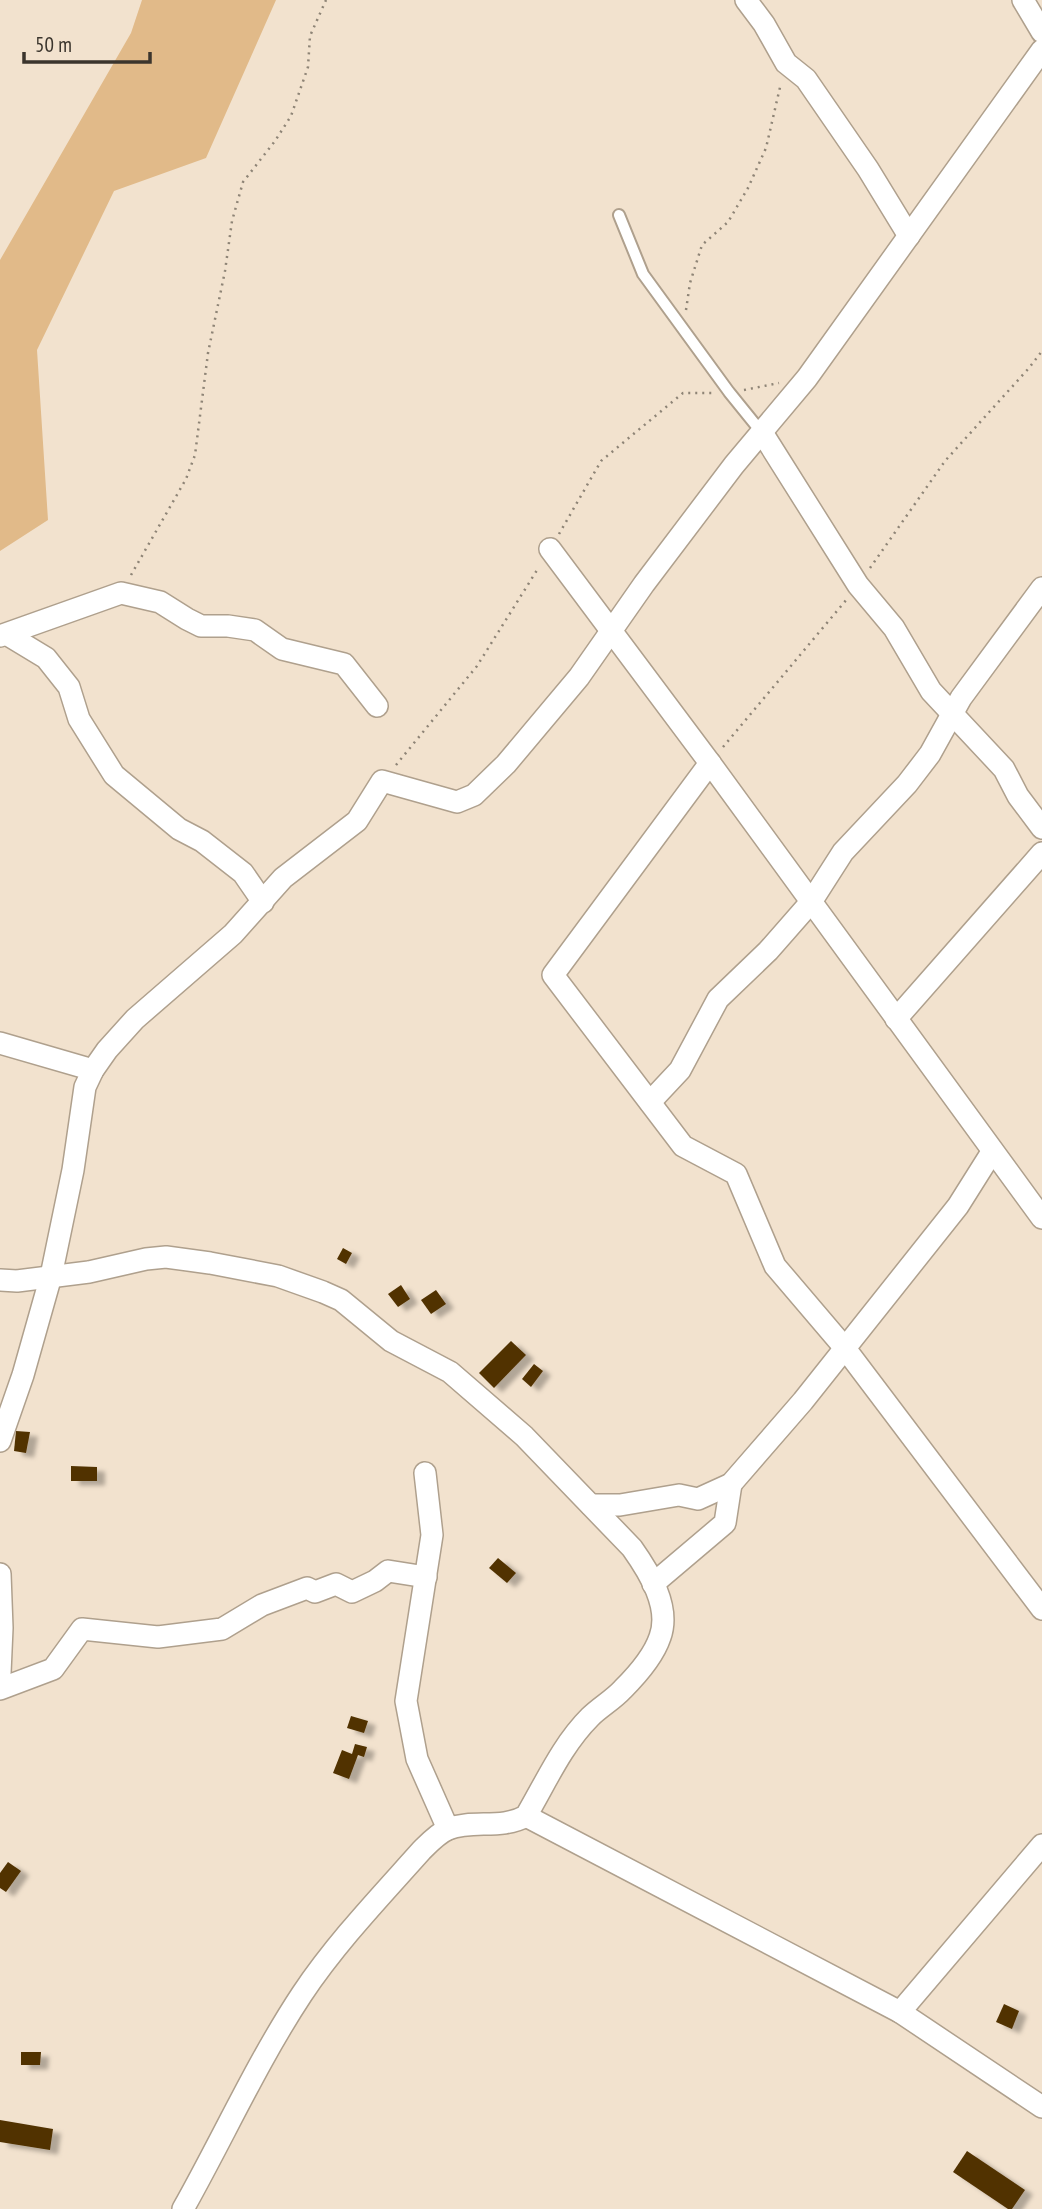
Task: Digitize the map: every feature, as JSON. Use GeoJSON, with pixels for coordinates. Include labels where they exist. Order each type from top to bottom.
{"type":"FeatureCollection","features":[{"type":"Feature","properties":{"kind":"street"},"geometry":{"type":"LineString","coordinates":[[746,0],[764,24],[786,63],[806,79],[869,169],[909,236]]}},
{"type":"Feature","properties":{"kind":"street"},"geometry":{"type":"LineString","coordinates":[[1023,0],[1042,32]]}},
{"type":"Feature","properties":{"kind":"street"},"geometry":{"type":"LineString","coordinates":[[0,1441],[23,1375],[51,1276],[73,1170],[85,1087],[107,1050],[135,1019],[211,954],[283,878],[357,821],[382,781],[457,802],[474,794],[521,747],[579,677],[610,631],[734,466],[807,378],[1042,50]]}},
{"type":"Feature","properties":{"kind":"street"},"geometry":{"type":"LineString","coordinates":[[763,434],[858,585],[894,628],[931,691],[1004,769],[1018,796],[1042,828]]}},
{"type":"Feature","properties":{"kind":"street"},"geometry":{"type":"LineString","coordinates":[[550,550],[710,763],[1042,1218]]}},
{"type":"Feature","properties":{"kind":"street"},"geometry":{"type":"LineString","coordinates":[[650,1102],[681,1070],[718,999],[768,951],[811,902],[843,852],[907,784],[930,754],[961,698],[1042,588]]}},
{"type":"Feature","properties":{"kind":"street"},"geometry":{"type":"LineString","coordinates":[[4,635],[121,593],[160,602],[201,626],[255,630],[282,649],[344,664],[377,706]]}},
{"type":"Feature","properties":{"kind":"street"},"geometry":{"type":"LineString","coordinates":[[4,635],[46,658],[69,687],[79,719],[114,775],[179,829],[202,841],[243,873],[262,902]]}},
{"type":"Feature","properties":{"kind":"street"},"geometry":{"type":"LineString","coordinates":[[710,763],[553,975],[683,1146],[736,1174],[775,1266],[844,1348],[1041,1605]]}},
{"type":"Feature","properties":{"kind":"street"},"geometry":{"type":"LineString","coordinates":[[896,1019],[1042,853]]}},
{"type":"Feature","properties":{"kind":"street"},"geometry":{"type":"LineString","coordinates":[[0,1043],[93,1070]]}},
{"type":"Feature","properties":{"kind":"street"},"geometry":{"type":"LineString","coordinates":[[591,1505],[620,1506],[679,1495],[698,1499],[731,1484],[803,1401],[958,1206],[992,1152]]}},
{"type":"Feature","properties":{"kind":"street"},"geometry":{"type":"LineString","coordinates":[[0,1280],[17,1281],[89,1272],[166,1257],[278,1276],[341,1300],[391,1341],[450,1373],[524,1436],[632,1548],[645,1566],[662,1609],[660,1639],[645,1663],[622,1690],[590,1717],[568,1743],[526,1816],[501,1824],[470,1824],[448,1829],[436,1836],[331,1954],[268,2050],[183,2209]]}},
{"type":"Feature","properties":{"kind":"street"},"geometry":{"type":"LineString","coordinates":[[425,1473],[432,1535],[406,1701],[417,1759],[448,1829]]}},
{"type":"Feature","properties":{"kind":"street"},"geometry":{"type":"LineString","coordinates":[[653,1584],[725,1523],[731,1484]]}},
{"type":"Feature","properties":{"kind":"street"},"geometry":{"type":"LineString","coordinates":[[0,1689],[53,1669],[82,1629],[158,1637],[222,1629],[262,1605],[307,1588],[315,1592],[336,1584],[352,1592],[375,1581],[387,1571],[426,1577]]}},
{"type":"Feature","properties":{"kind":"street"},"geometry":{"type":"LineString","coordinates":[[0,1574],[0,1673]]}},
{"type":"Feature","properties":{"kind":"street"},"geometry":{"type":"LineString","coordinates":[[526,1816],[900,2012],[1042,2106]]}},
{"type":"Feature","properties":{"kind":"street"},"geometry":{"type":"LineString","coordinates":[[900,2012],[1042,1845]]}},
{"type":"Feature","properties":{"kind":"lane"},"geometry":{"type":"LineString","coordinates":[[620,215],[643,274],[763,434]]}},
{"type":"Feature","properties":{"kind":"path"},"geometry":{"type":"LineString","coordinates":[[121,593],[186,479],[195,454],[208,353],[243,181],[275,141],[290,116],[308,67],[310,36],[326,0]]}},
{"type":"Feature","properties":{"kind":"path"},"geometry":{"type":"LineString","coordinates":[[683,327],[690,283],[702,245],[728,222],[748,188],[766,148],[786,63]]}},
{"type":"Feature","properties":{"kind":"path"},"geometry":{"type":"LineString","coordinates":[[710,763],[858,585],[945,461],[1042,351]]}},
{"type":"Feature","properties":{"kind":"path"},"geometry":{"type":"LineString","coordinates":[[382,781],[477,666],[550,550],[601,461],[683,393],[729,392],[807,378]]}},
{"type":"Feature","properties":{"kind":"shaded area"},"geometry":{"type":"Polygon","coordinates":[[[142,0],[276,0],[206,158],[114,191],[37,350],[48,520],[0,551],[0,260],[131,33],[142,0]]]}},
{"type":"Feature","properties":{"kind":"building"},"geometry":{"type":"Polygon","coordinates":[[[343,1248],[352,1253],[346,1264],[337,1259],[343,1248]]]}},
{"type":"Feature","properties":{"kind":"building"},"geometry":{"type":"Polygon","coordinates":[[[401,1285],[410,1299],[398,1307],[388,1294],[401,1285]]]}},
{"type":"Feature","properties":{"kind":"building"},"geometry":{"type":"Polygon","coordinates":[[[436,1290],[446,1304],[431,1314],[421,1300],[436,1290]]]}},
{"type":"Feature","properties":{"kind":"building"},"geometry":{"type":"Polygon","coordinates":[[[511,1341],[526,1355],[494,1388],[479,1373],[511,1341]]]}},
{"type":"Feature","properties":{"kind":"building"},"geometry":{"type":"Polygon","coordinates":[[[534,1364],[543,1371],[531,1387],[522,1379],[534,1364]]]}},
{"type":"Feature","properties":{"kind":"building"},"geometry":{"type":"Polygon","coordinates":[[[16,1431],[30,1432],[26,1453],[14,1451],[16,1431]]]}},
{"type":"Feature","properties":{"kind":"building"},"geometry":{"type":"Polygon","coordinates":[[[71,1466],[97,1467],[97,1481],[71,1481],[71,1466]]]}},
{"type":"Feature","properties":{"kind":"building"},"geometry":{"type":"Polygon","coordinates":[[[498,1558],[516,1573],[507,1583],[489,1568],[498,1558]]]}},
{"type":"Feature","properties":{"kind":"building"},"geometry":{"type":"Polygon","coordinates":[[[351,1716],[368,1721],[364,1733],[347,1728],[351,1716]]]}},
{"type":"Feature","properties":{"kind":"building"},"geometry":{"type":"Polygon","coordinates":[[[355,1744],[367,1747],[364,1757],[358,1755],[349,1779],[333,1773],[342,1750],[352,1754],[355,1744]]]}},
{"type":"Feature","properties":{"kind":"building"},"geometry":{"type":"Polygon","coordinates":[[[8,1862],[21,1871],[6,1892],[0,1888],[0,1873],[8,1862]]]}},
{"type":"Feature","properties":{"kind":"building"},"geometry":{"type":"Polygon","coordinates":[[[1004,2004],[1019,2011],[1012,2029],[996,2022],[1004,2004]]]}},
{"type":"Feature","properties":{"kind":"building"},"geometry":{"type":"Polygon","coordinates":[[[21,2052],[41,2052],[40,2065],[21,2065],[21,2052]]]}},
{"type":"Feature","properties":{"kind":"building"},"geometry":{"type":"Polygon","coordinates":[[[0,2120],[53,2129],[50,2150],[0,2142],[0,2120]]]}},
{"type":"Feature","properties":{"kind":"building"},"geometry":{"type":"Polygon","coordinates":[[[967,2151],[1025,2190],[1012,2209],[1008,2209],[953,2172],[967,2151]]]}}]}
